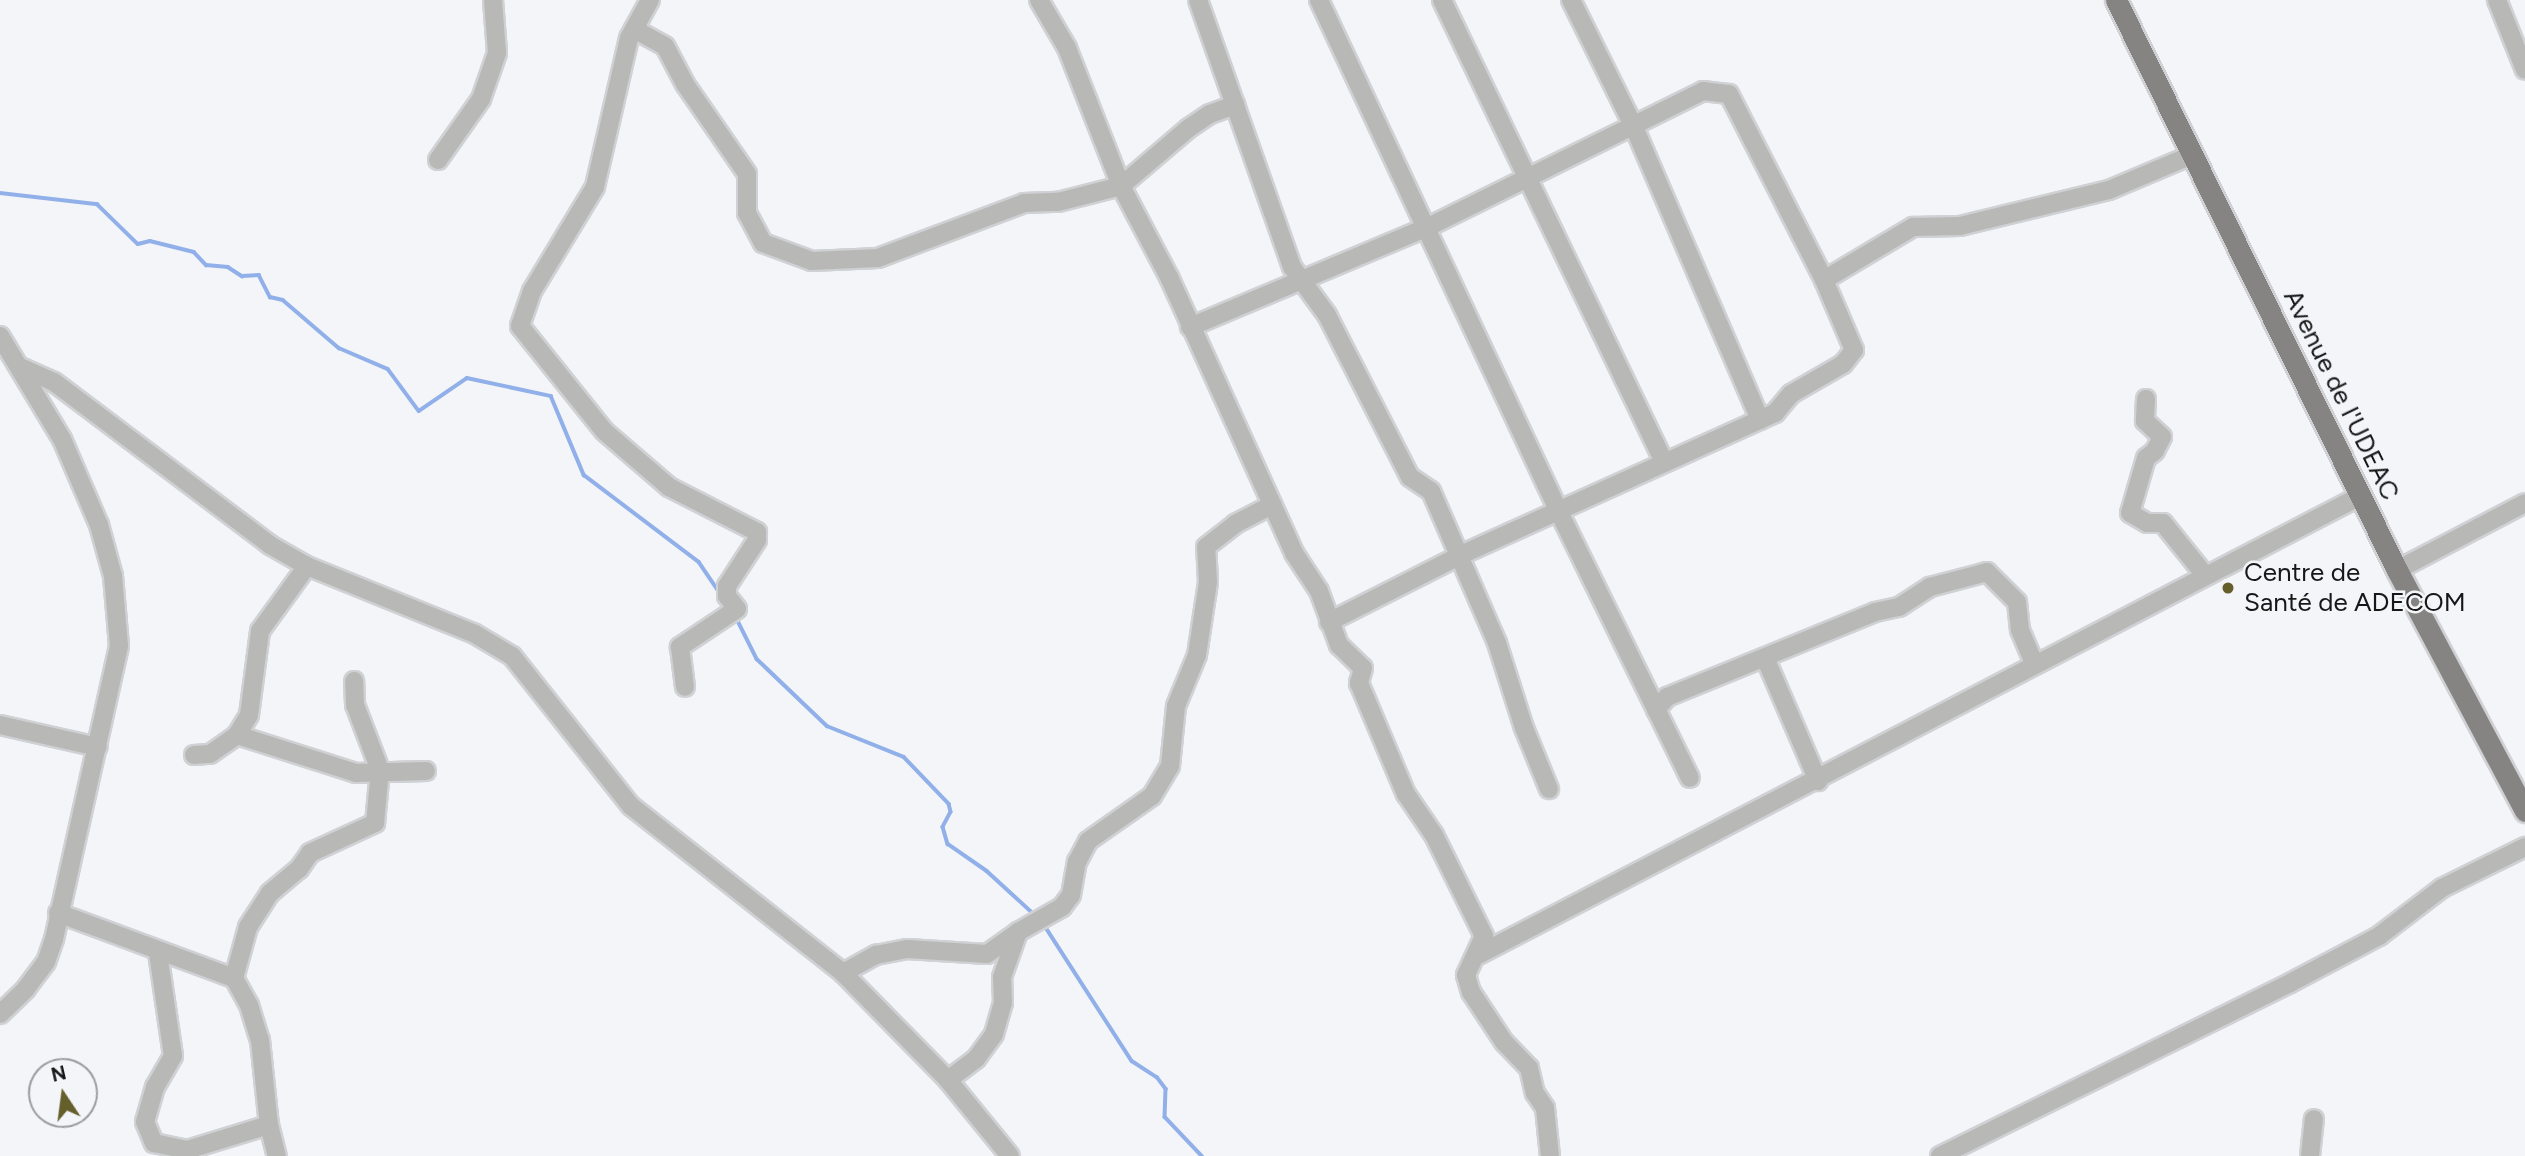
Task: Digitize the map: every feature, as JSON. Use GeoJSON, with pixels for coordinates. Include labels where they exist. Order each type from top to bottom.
{"type":"FeatureCollection","features":[{"type":"Feature","properties":{"kind":"main road","name":"Avenue de I'UDEAC"},"geometry":{"type":"LineString","coordinates":[[2116,0],[2397,570],[2525,811]]}},
{"type":"Feature","properties":{"kind":"street"},"geometry":{"type":"LineString","coordinates":[[438,160],[481,99],[497,54],[493,0]]}},
{"type":"Feature","properties":{"kind":"street"},"geometry":{"type":"LineString","coordinates":[[650,0],[634,29],[596,187],[532,292],[520,326],[604,431],[669,487],[757,532],[757,540],[727,586],[732,611],[680,648],[685,687]]}},
{"type":"Feature","properties":{"kind":"street"},"geometry":{"type":"LineString","coordinates":[[1040,0],[1067,48],[1121,186],[1272,505],[1319,591],[1339,645],[1363,668],[1359,683],[1406,794],[1434,835],[1484,936],[1478,955],[1466,975],[1471,992],[1504,1042],[1529,1068],[1535,1093],[1545,1108],[1550,1156]]}},
{"type":"Feature","properties":{"kind":"street"},"geometry":{"type":"LineString","coordinates":[[1198,0],[1274,204],[1293,267],[1327,315],[1410,477],[1431,491],[1461,555],[1549,789]]}},
{"type":"Feature","properties":{"kind":"street"},"geometry":{"type":"LineString","coordinates":[[1319,0],[1428,226],[1560,514],[1690,778]]}},
{"type":"Feature","properties":{"kind":"street"},"geometry":{"type":"LineString","coordinates":[[1442,0],[1529,176],[1664,462]]}},
{"type":"Feature","properties":{"kind":"street"},"geometry":{"type":"LineString","coordinates":[[1572,0],[1634,127],[1760,420]]}},
{"type":"Feature","properties":{"kind":"street"},"geometry":{"type":"LineString","coordinates":[[2497,0],[2525,70]]}},
{"type":"Feature","properties":{"kind":"street"},"geometry":{"type":"LineString","coordinates":[[634,29],[665,46],[685,84],[747,174],[747,213],[763,243],[812,261],[878,258],[1024,204],[1058,202],[1121,186],[1189,128],[1210,114],[1235,105]]}},
{"type":"Feature","properties":{"kind":"street"},"geometry":{"type":"LineString","coordinates":[[1190,327],[1428,226],[1703,91],[1729,94],[1825,280],[1854,350],[1851,357],[1810,380],[1775,413],[1664,462],[1560,514],[1461,555],[1329,622]]}},
{"type":"Feature","properties":{"kind":"street"},"geometry":{"type":"LineString","coordinates":[[1825,280],[1913,227],[1960,226],[2109,190],[2192,155]]}},
{"type":"Feature","properties":{"kind":"street"},"geometry":{"type":"LineString","coordinates":[[0,336],[62,439],[99,525],[113,576],[119,646],[98,747],[46,962],[0,1014]]}},
{"type":"Feature","properties":{"kind":"street"},"geometry":{"type":"LineString","coordinates":[[20,367],[54,382],[270,545],[307,566],[475,634],[512,656],[631,806],[843,973],[948,1080],[1010,1156]]}},
{"type":"Feature","properties":{"kind":"street"},"geometry":{"type":"LineString","coordinates":[[2146,399],[2145,421],[2162,437],[2155,451],[2146,458],[2130,513],[2147,523],[2163,523],[2204,574]]}},
{"type":"Feature","properties":{"kind":"street"},"geometry":{"type":"LineString","coordinates":[[1478,955],[1818,781],[2204,574],[2360,496]]}},
{"type":"Feature","properties":{"kind":"street"},"geometry":{"type":"LineString","coordinates":[[2397,570],[2525,503]]}},
{"type":"Feature","properties":{"kind":"street"},"geometry":{"type":"LineString","coordinates":[[843,973],[876,955],[907,949],[987,954],[1018,932],[1062,907],[1071,895],[1077,862],[1088,841],[1152,796],[1170,766],[1176,706],[1197,655],[1208,582],[1206,547],[1235,524],[1272,505]]}},
{"type":"Feature","properties":{"kind":"street"},"geometry":{"type":"LineString","coordinates":[[194,755],[210,754],[237,735],[250,715],[260,631],[307,566]]}},
{"type":"Feature","properties":{"kind":"street"},"geometry":{"type":"LineString","coordinates":[[1656,710],[1667,697],[1766,660],[1875,612],[1899,607],[1930,587],[1987,572],[2018,602],[2020,630],[2034,663]]}},
{"type":"Feature","properties":{"kind":"street"},"geometry":{"type":"LineString","coordinates":[[1766,660],[1818,781]]}},
{"type":"Feature","properties":{"kind":"street"},"geometry":{"type":"LineString","coordinates":[[234,978],[248,927],[270,893],[299,869],[310,853],[374,823],[380,770],[355,705],[354,681]]}},
{"type":"Feature","properties":{"kind":"street"},"geometry":{"type":"LineString","coordinates":[[0,725],[98,747]]}},
{"type":"Feature","properties":{"kind":"street"},"geometry":{"type":"LineString","coordinates":[[237,735],[356,773],[380,770],[426,771]]}},
{"type":"Feature","properties":{"kind":"street"},"geometry":{"type":"LineString","coordinates":[[1940,1156],[2312,972],[2379,936],[2442,888],[2525,847]]}},
{"type":"Feature","properties":{"kind":"street"},"geometry":{"type":"LineString","coordinates":[[58,913],[158,953],[196,961],[234,978],[249,1005],[260,1040],[268,1125],[277,1156]]}},
{"type":"Feature","properties":{"kind":"street"},"geometry":{"type":"LineString","coordinates":[[948,1080],[976,1059],[994,1034],[1003,1003],[1002,977],[1018,932]]}},
{"type":"Feature","properties":{"kind":"street"},"geometry":{"type":"LineString","coordinates":[[158,953],[173,1056],[155,1087],[145,1122],[154,1143],[187,1150],[268,1125]]}},
{"type":"Feature","properties":{"kind":"street"},"geometry":{"type":"LineString","coordinates":[[2310,1156],[2314,1119]]}},
{"type":"Feature","properties":{"kind":"waterway"},"geometry":{"type":"LineString","coordinates":[[0,193],[97,204],[138,244],[150,241],[194,252],[206,265],[228,267],[242,276],[259,275],[270,297],[283,300],[339,348],[388,369],[419,411],[467,378],[551,396],[584,475],[699,562],[720,593]]}},
{"type":"Feature","properties":{"kind":"waterway"},"geometry":{"type":"LineString","coordinates":[[736,617],[757,659],[827,726],[904,757],[949,804],[951,812],[943,827],[948,844],[987,871],[1035,915]]}},
{"type":"Feature","properties":{"kind":"waterway"},"geometry":{"type":"LineString","coordinates":[[1043,923],[1132,1061],[1157,1077],[1166,1089],[1165,1117],[1202,1156]]}},
{"type":"Feature","properties":{"kind":"place","name":"Centre de Santé de ADECOM"},"geometry":{"type":"Point","coordinates":[2228,588]}}]}
